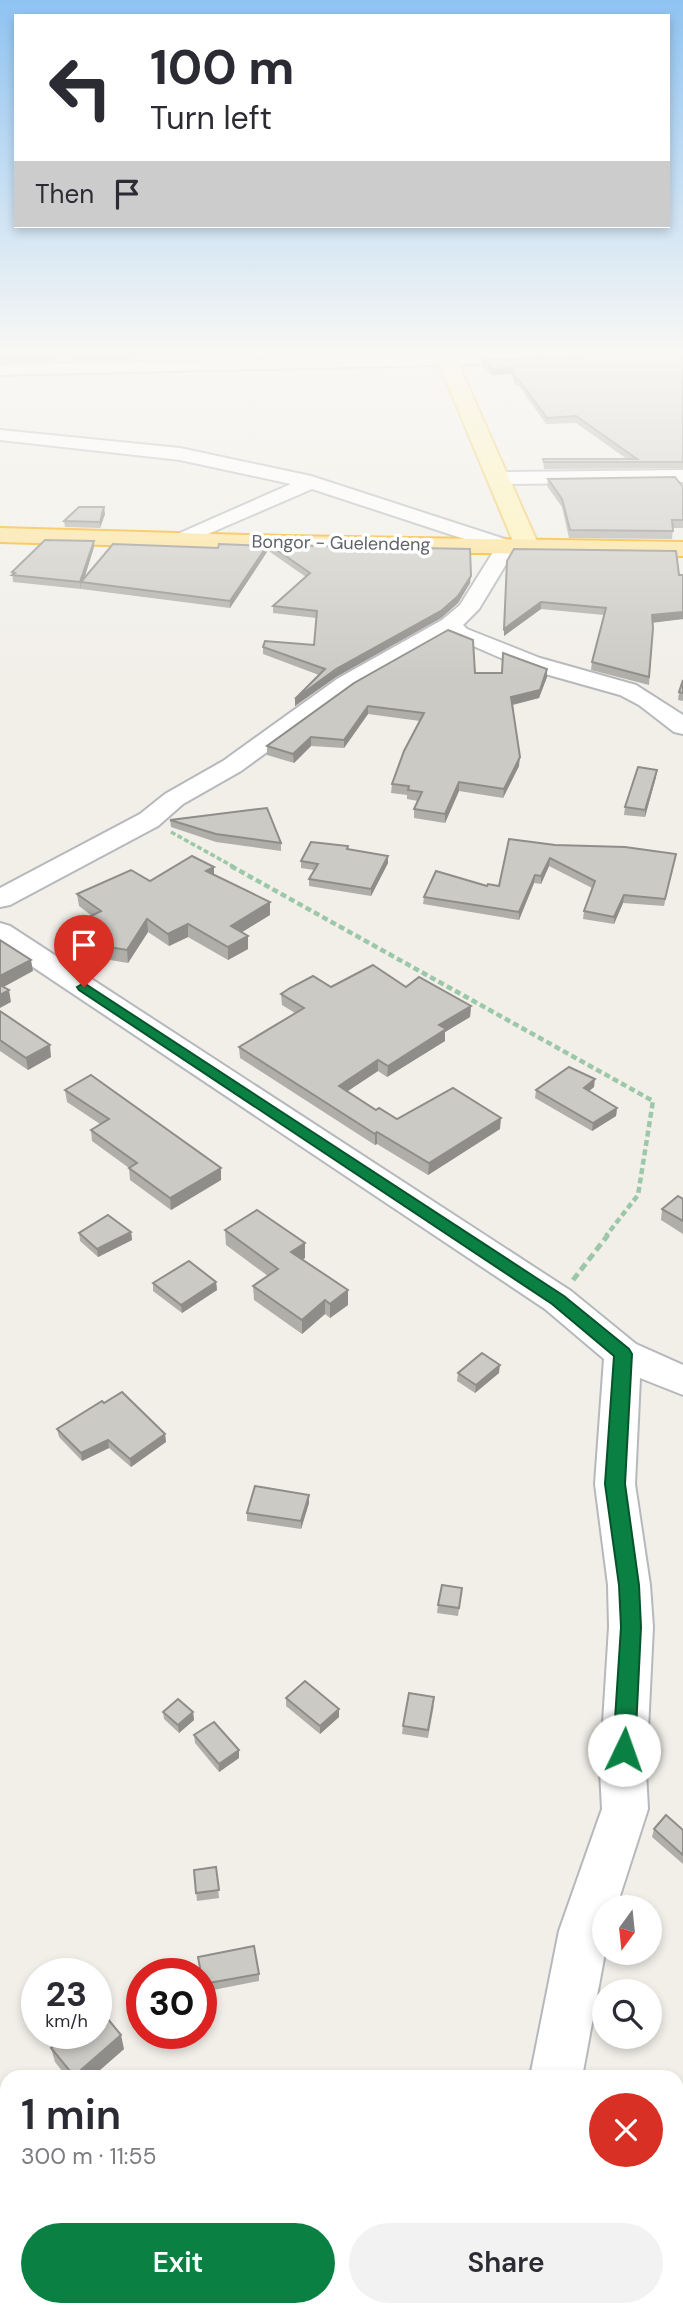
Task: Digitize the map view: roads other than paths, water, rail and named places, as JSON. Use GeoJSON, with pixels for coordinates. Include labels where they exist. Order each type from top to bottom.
{"type":"FeatureCollection","features":[{"type":"Feature","properties":{"kind":"highway","name":"Bongor - Guelendeng"},"geometry":{"type":"LineString","coordinates":[[0,534],[683,549]]}},
{"type":"Feature","properties":{"kind":"main road"},"geometry":{"type":"LineString","coordinates":[[481,462],[517,546]]}},
{"type":"Feature","properties":{"kind":"main road"},"geometry":{"type":"LineString","coordinates":[[492,462],[500,478],[517,546]]}},
{"type":"Feature","properties":{"kind":"street"},"geometry":{"type":"LineString","coordinates":[[0,900],[149,820],[174,799],[225,770],[345,684],[450,625],[475,599],[517,546],[311,482],[221,462]]}},
{"type":"Feature","properties":{"kind":"street"},"geometry":{"type":"LineString","coordinates":[[500,478],[683,476]]}},
{"type":"Feature","properties":{"kind":"street"},"geometry":{"type":"LineString","coordinates":[[180,540],[311,482]]}},
{"type":"Feature","properties":{"kind":"street"},"geometry":{"type":"LineString","coordinates":[[450,625],[460,634],[524,660],[628,690],[683,727]]}},
{"type":"Feature","properties":{"kind":"street"},"geometry":{"type":"LineString","coordinates":[[0,932],[558,1300],[623,1354],[683,1381]]}},
{"type":"Feature","properties":{"kind":"street"},"geometry":{"type":"LineString","coordinates":[[557,2070],[584,1931],[625,1809],[623,1771],[631,1627],[629,1585],[615,1484],[623,1354]]}}]}
